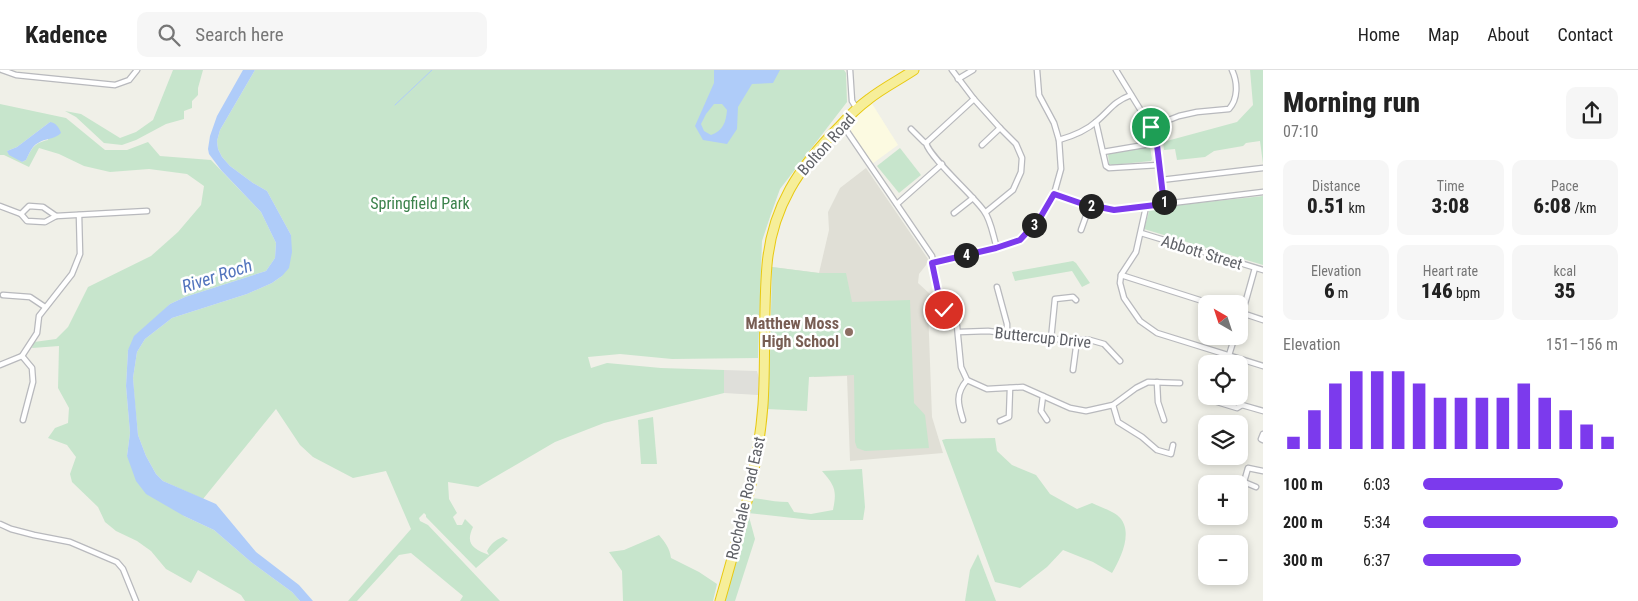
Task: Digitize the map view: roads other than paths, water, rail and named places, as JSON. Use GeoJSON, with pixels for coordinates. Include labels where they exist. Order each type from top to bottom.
{"type":"FeatureCollection","features":[{"type":"Feature","properties":{"kind":"highway","name":"Bolton Road"},"geometry":{"type":"LineString","coordinates":[[764,363],[767,264],[771,237],[786,194],[800,171],[823,143],[857,109],[914,70]]}},
{"type":"Feature","properties":{"kind":"highway","name":"Rochdale Road East"},"geometry":{"type":"LineString","coordinates":[[720,601],[753,476],[763,406],[764,363]]}},
{"type":"Feature","properties":{"kind":"street"},"geometry":{"type":"LineString","coordinates":[[5,71],[16,75],[115,86],[129,80],[138,70]]}},
{"type":"Feature","properties":{"kind":"street"},"geometry":{"type":"LineString","coordinates":[[850,70],[852,101],[857,109]]}},
{"type":"Feature","properties":{"kind":"street"},"geometry":{"type":"LineString","coordinates":[[952,70],[974,99],[1016,144],[1022,158],[1021,172],[1013,190],[986,212]]}},
{"type":"Feature","properties":{"kind":"street"},"geometry":{"type":"LineString","coordinates":[[958,79],[973,70]]}},
{"type":"Feature","properties":{"kind":"street"},"geometry":{"type":"LineString","coordinates":[[932,263],[996,248],[1020,240],[1040,218],[1054,194],[1061,169],[1059,140],[1054,123],[1039,95],[1037,70]]}},
{"type":"Feature","properties":{"kind":"street"},"geometry":{"type":"LineString","coordinates":[[1116,70],[1151,127],[1156,143],[1164,204]]}},
{"type":"Feature","properties":{"kind":"street"},"geometry":{"type":"LineString","coordinates":[[1151,127],[1179,116],[1197,112],[1229,110],[1236,102],[1236,87],[1232,70]]}},
{"type":"Feature","properties":{"kind":"street"},"geometry":{"type":"LineString","coordinates":[[1059,140],[1077,134],[1096,122],[1118,100],[1131,95]]}},
{"type":"Feature","properties":{"kind":"street"},"geometry":{"type":"LineString","coordinates":[[926,143],[974,99]]}},
{"type":"Feature","properties":{"kind":"street"},"geometry":{"type":"LineString","coordinates":[[1096,122],[1105,164],[1109,168],[1159,165]]}},
{"type":"Feature","properties":{"kind":"street"},"geometry":{"type":"LineString","coordinates":[[842,124],[932,256],[940,301],[944,310],[954,319],[959,332],[961,367],[968,380],[987,389],[1023,387],[1070,408],[1086,411],[1112,406],[1148,382],[1180,383]]}},
{"type":"Feature","properties":{"kind":"street"},"geometry":{"type":"LineString","coordinates":[[982,145],[1000,128]]}},
{"type":"Feature","properties":{"kind":"street"},"geometry":{"type":"LineString","coordinates":[[911,129],[926,143],[928,148],[986,212],[996,248]]}},
{"type":"Feature","properties":{"kind":"street"},"geometry":{"type":"LineString","coordinates":[[1103,152],[1156,143]]}},
{"type":"Feature","properties":{"kind":"street"},"geometry":{"type":"LineString","coordinates":[[897,204],[942,164]]}},
{"type":"Feature","properties":{"kind":"street"},"geometry":{"type":"LineString","coordinates":[[1161,180],[1263,168]]}},
{"type":"Feature","properties":{"kind":"street"},"geometry":{"type":"LineString","coordinates":[[1054,194],[1080,203],[1114,210],[1263,192]]}},
{"type":"Feature","properties":{"kind":"street"},"geometry":{"type":"LineString","coordinates":[[954,213],[973,198]]}},
{"type":"Feature","properties":{"kind":"street"},"geometry":{"type":"LineString","coordinates":[[1080,230],[1090,205]]}},
{"type":"Feature","properties":{"kind":"street"},"geometry":{"type":"LineString","coordinates":[[0,206],[20,214],[27,221],[45,222],[56,216],[148,212]]}},
{"type":"Feature","properties":{"kind":"street"},"geometry":{"type":"LineString","coordinates":[[20,214],[29,206],[43,207],[56,216]]}},
{"type":"Feature","properties":{"kind":"street"},"geometry":{"type":"LineString","coordinates":[[1146,207],[1136,252],[1121,275],[1120,284],[1124,298],[1140,321],[1157,333],[1229,355],[1232,345]]}},
{"type":"Feature","properties":{"kind":"street"},"geometry":{"type":"LineString","coordinates":[[0,365],[22,356],[37,333],[39,316],[45,306],[72,274],[80,254],[79,214]]}},
{"type":"Feature","properties":{"kind":"street","name":"Abbott Street"},"geometry":{"type":"LineString","coordinates":[[1141,234],[1263,270]]}},
{"type":"Feature","properties":{"kind":"street"},"geometry":{"type":"LineString","coordinates":[[1247,295],[1255,268]]}},
{"type":"Feature","properties":{"kind":"street"},"geometry":{"type":"LineString","coordinates":[[1121,275],[1198,300]]}},
{"type":"Feature","properties":{"kind":"street"},"geometry":{"type":"LineString","coordinates":[[996,287],[1007,324],[1007,334]]}},
{"type":"Feature","properties":{"kind":"street"},"geometry":{"type":"LineString","coordinates":[[3,295],[30,297],[45,306]]}},
{"type":"Feature","properties":{"kind":"street"},"geometry":{"type":"LineString","coordinates":[[1051,338],[1055,299],[1074,297],[1076,300]]}},
{"type":"Feature","properties":{"kind":"street"},"geometry":{"type":"LineString","coordinates":[[1248,315],[1263,320]]}},
{"type":"Feature","properties":{"kind":"street","name":"Buttercup Drive"},"geometry":{"type":"LineString","coordinates":[[959,332],[988,331],[1090,340],[1104,344],[1120,361]]}},
{"type":"Feature","properties":{"kind":"street"},"geometry":{"type":"LineString","coordinates":[[1074,370],[1077,340]]}},
{"type":"Feature","properties":{"kind":"street"},"geometry":{"type":"LineString","coordinates":[[22,356],[32,368],[33,382],[23,420]]}},
{"type":"Feature","properties":{"kind":"street"},"geometry":{"type":"LineString","coordinates":[[1248,361],[1263,366]]}},
{"type":"Feature","properties":{"kind":"street"},"geometry":{"type":"LineString","coordinates":[[963,420],[958,394],[968,380]]}},
{"type":"Feature","properties":{"kind":"street"},"geometry":{"type":"LineString","coordinates":[[1157,382],[1158,402],[1164,420]]}},
{"type":"Feature","properties":{"kind":"street"},"geometry":{"type":"LineString","coordinates":[[1000,421],[1009,417],[1010,388]]}},
{"type":"Feature","properties":{"kind":"street"},"geometry":{"type":"LineString","coordinates":[[1043,396],[1042,411],[1047,420]]}},
{"type":"Feature","properties":{"kind":"street"},"geometry":{"type":"LineString","coordinates":[[1227,405],[1237,408],[1242,405],[1263,411]]}},
{"type":"Feature","properties":{"kind":"street"},"geometry":{"type":"LineString","coordinates":[[1112,406],[1118,422],[1142,437],[1157,450],[1171,454],[1174,445]]}},
{"type":"Feature","properties":{"kind":"street"},"geometry":{"type":"LineString","coordinates":[[1263,434],[1261,439],[1263,440]]}},
{"type":"Feature","properties":{"kind":"street"},"geometry":{"type":"LineString","coordinates":[[1256,487],[1244,482],[1248,468],[1263,471]]}},
{"type":"Feature","properties":{"kind":"street"},"geometry":{"type":"LineString","coordinates":[[0,524],[34,536],[70,542],[117,562],[123,569],[136,601]]}},
{"type":"Feature","properties":{"kind":"water"},"geometry":{"type":"Polygon","coordinates":[[[243,70],[255,70],[220,130],[217,141],[218,149],[230,166],[267,191],[291,235],[292,252],[289,268],[272,283],[247,294],[172,318],[145,339],[137,352],[133,378],[138,435],[146,456],[156,474],[163,481],[216,504],[256,552],[299,585],[313,601],[300,601],[292,592],[251,562],[214,530],[184,516],[146,494],[136,481],[127,456],[130,433],[126,386],[128,350],[134,336],[170,304],[185,297],[266,271],[275,258],[276,243],[261,212],[221,170],[209,154],[208,149],[217,116],[243,70]]]}},
{"type":"Feature","properties":{"kind":"water"},"geometry":{"type":"Polygon","coordinates":[[[714,70],[780,70],[773,83],[752,84],[738,107],[737,129],[727,144],[703,140],[695,126],[714,83],[714,70]],[[714,104],[701,124],[704,131],[711,135],[718,131],[725,122],[727,110],[722,104],[714,104]]]}},
{"type":"Feature","properties":{"kind":"water"},"geometry":{"type":"Polygon","coordinates":[[[50,122],[57,126],[61,133],[36,144],[26,160],[22,162],[9,155],[7,151],[17,147],[50,122]]]}},
{"type":"Feature","properties":{"kind":"waterway"},"geometry":{"type":"LineString","coordinates":[[395,105],[432,70]]}},
{"type":"Feature","properties":{"kind":"place","name":"Matthew Moss High School"},"geometry":{"type":"Point","coordinates":[849,332]}},
{"type":"Feature","properties":{"kind":"park label","name":"Springfield Park"},"geometry":{"type":"Point","coordinates":[420,203]}},
{"type":"Feature","properties":{"kind":"water label","name":"River Roch"},"geometry":{"type":"Point","coordinates":[217,276]}}]}
